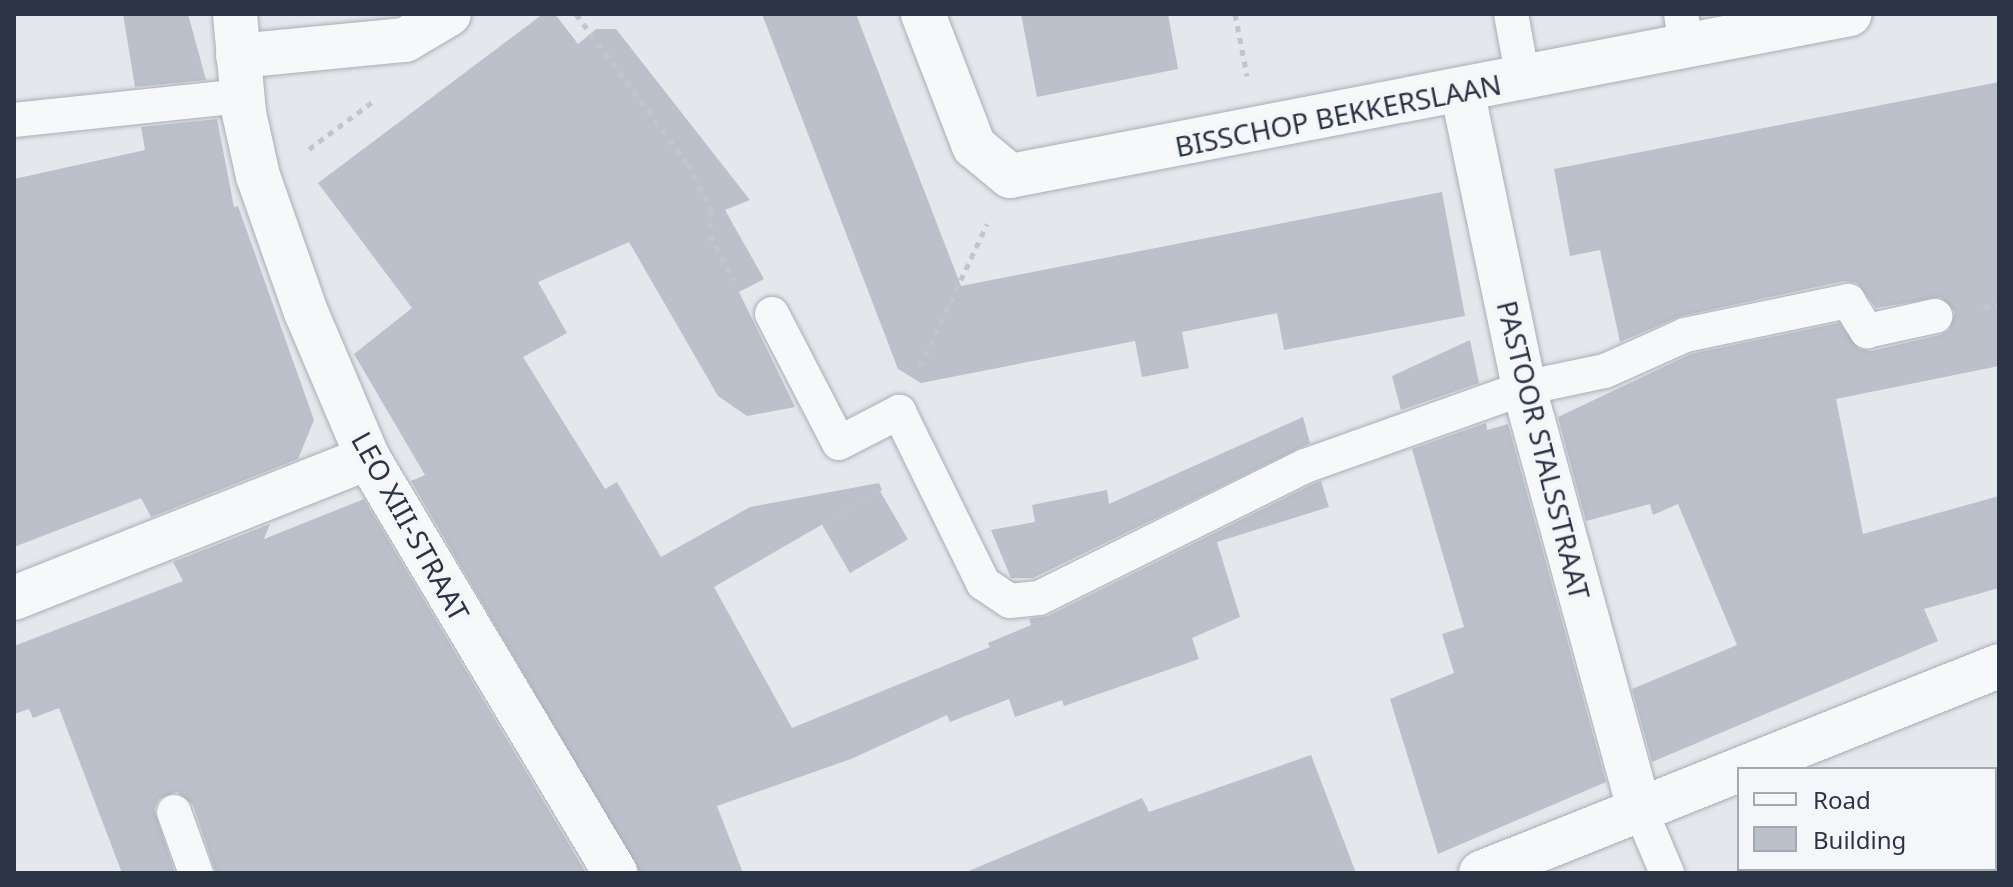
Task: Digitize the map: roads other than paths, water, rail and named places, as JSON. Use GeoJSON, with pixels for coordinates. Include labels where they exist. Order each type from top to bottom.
{"type":"FeatureCollection","features":[{"type":"Feature","properties":{"kind":"street","name":"BISSCHOP BEKKERSLAAN"},"geometry":{"type":"LineString","coordinates":[[923,14],[974,146],[1010,176],[1523,79],[1684,30],[1850,14]]}},
{"type":"Feature","properties":{"kind":"street"},"geometry":{"type":"LineString","coordinates":[[239,56],[405,40],[437,22]]}},
{"type":"Feature","properties":{"kind":"street","name":"LEO XIII-STRAAT"},"geometry":{"type":"LineString","coordinates":[[239,56],[258,176],[306,312],[368,458],[615,873]]}},
{"type":"Feature","properties":{"kind":"street","name":"PASTOOR STALSSTRAAT"},"geometry":{"type":"LineString","coordinates":[[1462,90],[1524,388],[1639,807]]}},
{"type":"Feature","properties":{"kind":"street"},"geometry":{"type":"LineString","coordinates":[[14,598],[368,458]]}},
{"type":"Feature","properties":{"kind":"street"},"geometry":{"type":"LineString","coordinates":[[1741,767],[1999,666]]}},
{"type":"Feature","properties":{"kind":"street"},"geometry":{"type":"LineString","coordinates":[[1481,873],[1737,769]]}},
{"type":"Feature","properties":{"kind":"lane"},"geometry":{"type":"LineString","coordinates":[[1511,14],[1523,79]]}},
{"type":"Feature","properties":{"kind":"lane"},"geometry":{"type":"LineString","coordinates":[[14,120],[239,56]]}},
{"type":"Feature","properties":{"kind":"lane"},"geometry":{"type":"LineString","coordinates":[[772,314],[839,443],[899,412],[983,583],[1010,601],[1039,598],[1305,466],[1524,388],[1605,371],[1685,335],[1848,301],[1867,331],[1935,316]]}},
{"type":"Feature","properties":{"kind":"lane"},"geometry":{"type":"LineString","coordinates":[[1639,807],[1667,873]]}},
{"type":"Feature","properties":{"kind":"lane"},"geometry":{"type":"LineString","coordinates":[[174,812],[196,873]]}}]}
